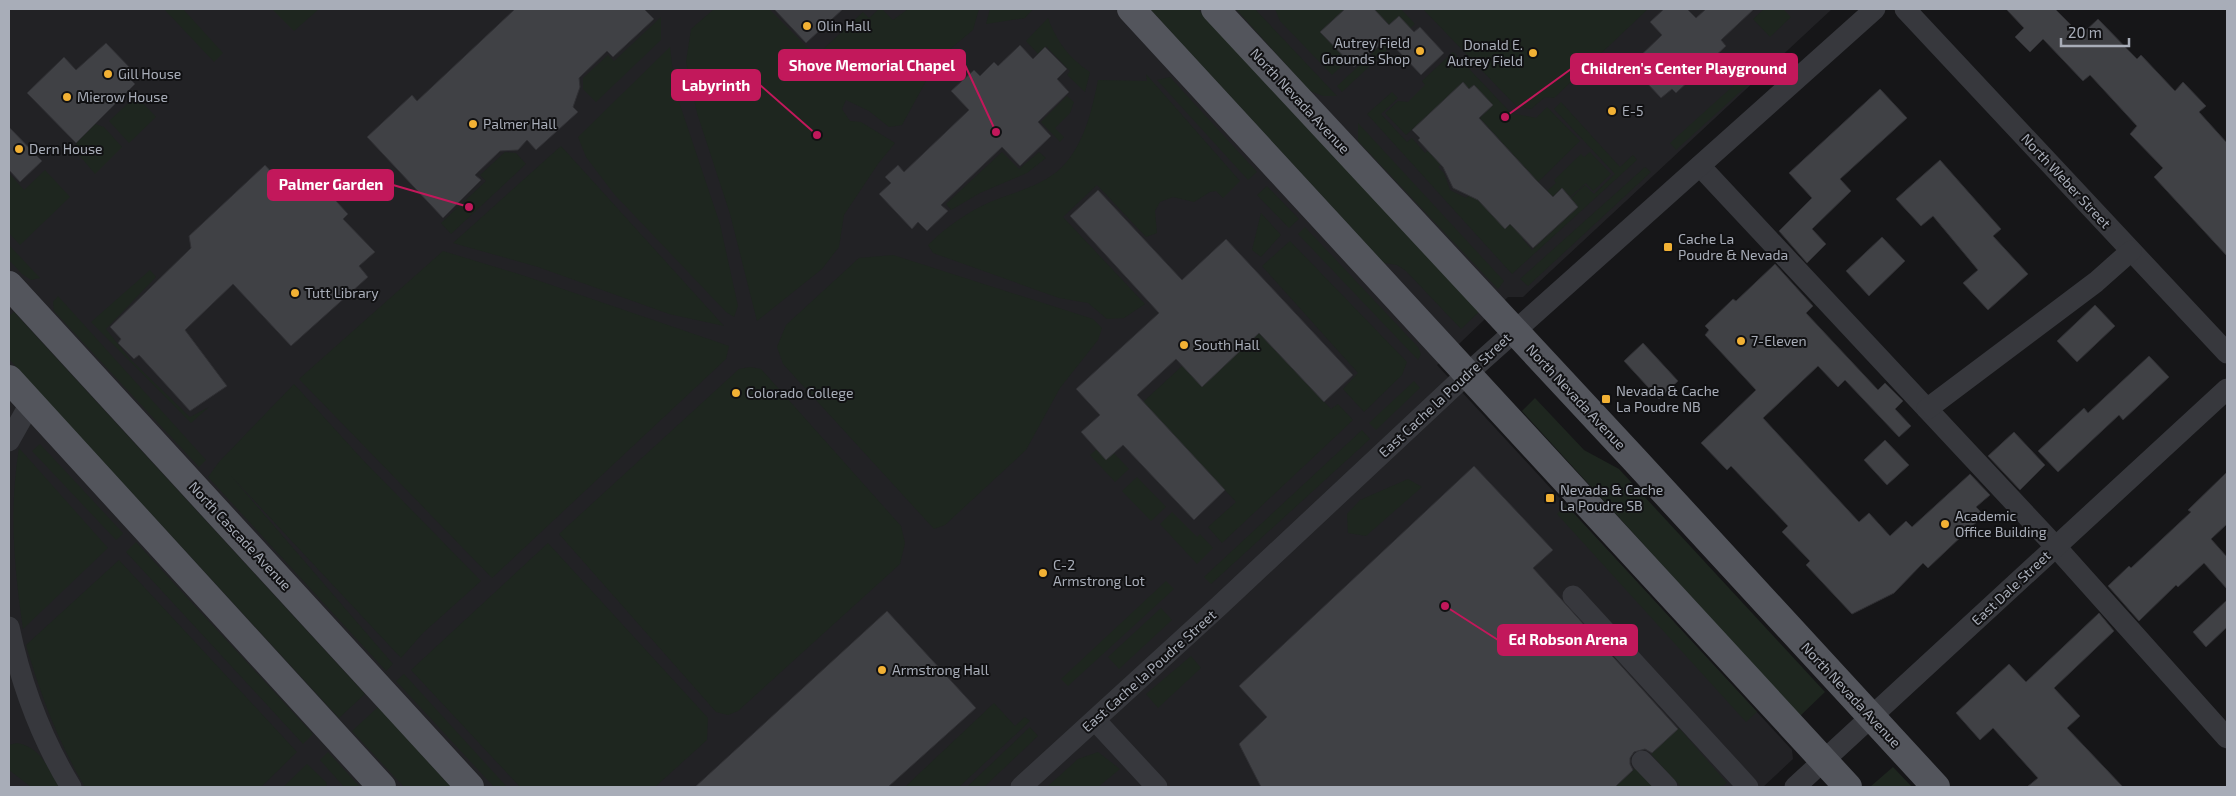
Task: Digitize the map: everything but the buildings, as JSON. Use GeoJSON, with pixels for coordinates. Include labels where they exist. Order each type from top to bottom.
{"type":"FeatureCollection","features":[{"type":"Feature","properties":{"kind":"main road"},"geometry":{"type":"LineString","coordinates":[[1131,9],[1848,787]]}},
{"type":"Feature","properties":{"kind":"main road","name":"North Nevada Avenue"},"geometry":{"type":"LineString","coordinates":[[1215,9],[1936,787]]}},
{"type":"Feature","properties":{"kind":"main road","name":"North Cascade Avenue"},"geometry":{"type":"LineString","coordinates":[[9,285],[470,787]]}},
{"type":"Feature","properties":{"kind":"main road"},"geometry":{"type":"LineString","coordinates":[[9,379],[382,787]]}},
{"type":"Feature","properties":{"kind":"street","name":"East Cache la Poudre Street"},"geometry":{"type":"LineString","coordinates":[[1021,787],[1515,331],[1875,9]]}},
{"type":"Feature","properties":{"kind":"street","name":"North Weber Street"},"geometry":{"type":"LineString","coordinates":[[1904,9],[2227,352]]}},
{"type":"Feature","properties":{"kind":"street"},"geometry":{"type":"LineString","coordinates":[[1700,166],[2056,547],[2227,738]]}},
{"type":"Feature","properties":{"kind":"street"},"geometry":{"type":"LineString","coordinates":[[1927,409],[2096,282],[2131,251]]}},
{"type":"Feature","properties":{"kind":"street","name":"East Dale Street"},"geometry":{"type":"LineString","coordinates":[[1795,787],[2227,389]]}},
{"type":"Feature","properties":{"kind":"street"},"geometry":{"type":"LineString","coordinates":[[10,438],[31,402]]}},
{"type":"Feature","properties":{"kind":"street"},"geometry":{"type":"LineString","coordinates":[[1572,596],[1748,787]]}},
{"type":"Feature","properties":{"kind":"street"},"geometry":{"type":"LineString","coordinates":[[9,627],[14,650],[37,722],[52,756],[71,787]]}},
{"type":"Feature","properties":{"kind":"street"},"geometry":{"type":"LineString","coordinates":[[1095,720],[1158,787]]}},
{"type":"Feature","properties":{"kind":"street"},"geometry":{"type":"LineString","coordinates":[[1642,761],[1666,787]]}},
{"type":"Feature","properties":{"kind":"shaded area","name":"Colorado College"},"geometry":{"type":"Polygon","coordinates":[[[9,9],[1832,9],[1523,297],[1508,297],[1437,365],[1792,750],[1793,759],[1763,787],[9,787],[9,9]]]}},
{"type":"Feature","properties":{"kind":"shaded area"},"geometry":{"type":"Polygon","coordinates":[[[164,9],[183,9],[223,53],[214,62],[164,9]]]}},
{"type":"Feature","properties":{"kind":"shaded area"},"geometry":{"type":"Polygon","coordinates":[[[272,9],[319,9],[294,31],[272,9]]]}},
{"type":"Feature","properties":{"kind":"shaded area"},"geometry":{"type":"Polygon","coordinates":[[[714,9],[769,9],[816,56],[863,12],[869,18],[879,9],[882,9],[893,20],[908,9],[979,9],[973,30],[948,51],[931,72],[902,125],[889,127],[869,111],[846,100],[842,109],[850,121],[861,122],[895,143],[878,164],[844,215],[839,247],[822,269],[757,321],[730,214],[697,113],[686,62],[691,29],[714,9]]]}},
{"type":"Feature","properties":{"kind":"shaded area"},"geometry":{"type":"Polygon","coordinates":[[[990,9],[1033,9],[1025,18],[986,24],[990,9]]]}},
{"type":"Feature","properties":{"kind":"shaded area"},"geometry":{"type":"Polygon","coordinates":[[[1150,9],[1198,9],[1479,312],[1461,329],[1406,271],[1397,265],[1384,263],[1150,9]]]}},
{"type":"Feature","properties":{"kind":"shaded area"},"geometry":{"type":"Polygon","coordinates":[[[1236,9],[1255,9],[1337,96],[1323,96],[1310,91],[1236,9]]]}},
{"type":"Feature","properties":{"kind":"shaded area"},"geometry":{"type":"Polygon","coordinates":[[[1275,9],[1345,9],[1320,32],[1347,61],[1332,75],[1280,21],[1275,9]]]}},
{"type":"Feature","properties":{"kind":"shaded area"},"geometry":{"type":"Polygon","coordinates":[[[1374,9],[1401,9],[1415,24],[1342,92],[1337,86],[1405,23],[1399,16],[1389,25],[1374,9]]]}},
{"type":"Feature","properties":{"kind":"shaded area","name":"Donald E. Autrey Field"},"geometry":{"type":"Polygon","coordinates":[[[1423,9],[1648,9],[1554,98],[1545,97],[1531,109],[1516,106],[1423,9]]]}},
{"type":"Feature","properties":{"kind":"shaded area"},"geometry":{"type":"Polygon","coordinates":[[[1764,9],[1783,9],[1791,17],[1770,37],[1753,19],[1764,9]]]}},
{"type":"Feature","properties":{"kind":"shaded area"},"geometry":{"type":"Polygon","coordinates":[[[661,17],[661,40],[596,102],[583,89],[583,78],[608,55],[614,61],[661,17]]]}},
{"type":"Feature","properties":{"kind":"shaded area"},"geometry":{"type":"Polygon","coordinates":[[[1048,18],[1055,35],[1065,49],[1090,72],[1085,92],[1067,75],[1070,71],[1046,46],[1038,54],[1026,41],[1048,18]]]}},
{"type":"Feature","properties":{"kind":"shaded area"},"geometry":{"type":"Polygon","coordinates":[[[670,47],[675,90],[720,224],[738,306],[734,317],[726,312],[614,194],[586,157],[578,137],[670,47]]]}},
{"type":"Feature","properties":{"kind":"shaded area"},"geometry":{"type":"Polygon","coordinates":[[[1453,52],[1511,113],[1536,118],[1547,107],[1580,141],[1538,182],[1480,118],[1493,105],[1474,85],[1469,89],[1463,83],[1406,135],[1385,113],[1398,101],[1408,102],[1425,85],[1422,81],[1453,52]]]}},
{"type":"Feature","properties":{"kind":"shaded area"},"geometry":{"type":"Polygon","coordinates":[[[1146,74],[1240,181],[1223,198],[1216,191],[1210,192],[1194,202],[1173,197],[1160,202],[1155,211],[1157,233],[1146,237],[1097,185],[1063,217],[1145,304],[1124,318],[1107,319],[1088,303],[1059,298],[933,253],[928,245],[957,221],[990,202],[1037,184],[1062,167],[1076,148],[1086,126],[1098,80],[1147,81],[1146,74]]]}},
{"type":"Feature","properties":{"kind":"shaded area"},"geometry":{"type":"Polygon","coordinates":[[[1744,76],[1750,83],[1676,150],[1670,143],[1744,76]]]}},
{"type":"Feature","properties":{"kind":"shaded area"},"geometry":{"type":"Polygon","coordinates":[[[1170,77],[1257,172],[1248,180],[1157,80],[1170,77]]]}},
{"type":"Feature","properties":{"kind":"shaded area"},"geometry":{"type":"Polygon","coordinates":[[[1392,92],[1398,98],[1381,114],[1407,142],[1412,138],[1425,153],[1429,150],[1442,163],[1438,167],[1444,173],[1450,190],[1466,198],[1472,193],[1505,228],[1510,224],[1530,230],[1522,238],[1532,250],[1578,207],[1571,198],[1585,185],[1594,194],[1615,174],[1554,109],[1561,102],[1620,167],[1633,155],[1637,160],[1512,274],[1367,114],[1392,92]]]}},
{"type":"Feature","properties":{"kind":"shaded area"},"geometry":{"type":"Polygon","coordinates":[[[136,96],[156,117],[129,143],[109,121],[136,96]]]}},
{"type":"Feature","properties":{"kind":"shaded area"},"geometry":{"type":"Polygon","coordinates":[[[1067,96],[1074,102],[1070,113],[1055,128],[1064,137],[1060,142],[1041,122],[1067,96]]]}},
{"type":"Feature","properties":{"kind":"shaded area"},"geometry":{"type":"Polygon","coordinates":[[[1358,123],[1504,281],[1498,289],[1358,141],[1358,123]]]}},
{"type":"Feature","properties":{"kind":"shaded area"},"geometry":{"type":"Polygon","coordinates":[[[95,124],[104,127],[122,147],[95,174],[80,156],[76,143],[95,124]]]}},
{"type":"Feature","properties":{"kind":"shaded area"},"geometry":{"type":"Polygon","coordinates":[[[561,146],[724,326],[669,314],[538,267],[453,243],[561,146]]]}},
{"type":"Feature","properties":{"kind":"shaded area"},"geometry":{"type":"Polygon","coordinates":[[[505,152],[516,153],[526,164],[451,234],[441,223],[486,181],[480,175],[505,152]]]}},
{"type":"Feature","properties":{"kind":"shaded area"},"geometry":{"type":"Polygon","coordinates":[[[1002,152],[1019,169],[1039,152],[1046,158],[1027,173],[980,193],[951,210],[946,204],[1002,152]]]}},
{"type":"Feature","properties":{"kind":"shaded area"},"geometry":{"type":"Polygon","coordinates":[[[1590,152],[1611,174],[1593,191],[1586,183],[1570,197],[1562,188],[1552,197],[1547,191],[1556,183],[1554,180],[1581,154],[1584,157],[1590,152]]]}},
{"type":"Feature","properties":{"kind":"shaded area"},"geometry":{"type":"Polygon","coordinates":[[[1645,167],[1651,172],[1528,286],[1520,279],[1645,167]]]}},
{"type":"Feature","properties":{"kind":"shaded area"},"geometry":{"type":"Polygon","coordinates":[[[45,170],[70,197],[20,245],[9,233],[9,173],[24,190],[45,170]]]}},
{"type":"Feature","properties":{"kind":"shaded area"},"geometry":{"type":"Polygon","coordinates":[[[1267,186],[1299,219],[1289,228],[1257,195],[1267,186]]]}},
{"type":"Feature","properties":{"kind":"shaded area"},"geometry":{"type":"Polygon","coordinates":[[[1261,213],[1281,235],[1261,257],[1252,250],[1261,213]]]}},
{"type":"Feature","properties":{"kind":"shaded area"},"geometry":{"type":"Polygon","coordinates":[[[1305,227],[1418,347],[1421,354],[1418,360],[1298,234],[1305,227]]]}},
{"type":"Feature","properties":{"kind":"shaded area"},"geometry":{"type":"Polygon","coordinates":[[[1290,241],[1407,362],[1402,375],[1364,412],[1343,389],[1358,373],[1262,266],[1290,241]]]}},
{"type":"Feature","properties":{"kind":"shaded area"},"geometry":{"type":"Polygon","coordinates":[[[9,245],[40,278],[31,280],[22,274],[9,260],[9,245]]]}},
{"type":"Feature","properties":{"kind":"shaded area"},"geometry":{"type":"Polygon","coordinates":[[[443,251],[525,276],[729,346],[726,359],[492,578],[299,379],[443,251]]]}},
{"type":"Feature","properties":{"kind":"shaded area"},"geometry":{"type":"Polygon","coordinates":[[[893,255],[1093,319],[1102,328],[1098,340],[1060,388],[1026,450],[945,525],[934,529],[783,364],[777,347],[786,325],[859,258],[893,255]]]}},
{"type":"Feature","properties":{"kind":"shaded area"},"geometry":{"type":"Polygon","coordinates":[[[150,270],[156,277],[106,329],[130,359],[190,417],[209,407],[191,423],[91,322],[150,270]]]}},
{"type":"Feature","properties":{"kind":"shaded area"},"geometry":{"type":"Polygon","coordinates":[[[58,296],[206,460],[199,467],[54,311],[53,302],[58,296]]]}},
{"type":"Feature","properties":{"kind":"shaded area"},"geometry":{"type":"Polygon","coordinates":[[[14,312],[365,694],[339,718],[9,359],[9,316],[14,312]]]}},
{"type":"Feature","properties":{"kind":"shaded area"},"geometry":{"type":"Polygon","coordinates":[[[1259,333],[1331,409],[1338,404],[1353,420],[1222,543],[1208,527],[1236,502],[1143,402],[1182,366],[1259,333]]]}},
{"type":"Feature","properties":{"kind":"shaded area"},"geometry":{"type":"Polygon","coordinates":[[[750,367],[761,369],[901,526],[905,543],[900,564],[738,711],[728,715],[716,712],[559,534],[739,369],[750,367]]]}},
{"type":"Feature","properties":{"kind":"shaded area"},"geometry":{"type":"Polygon","coordinates":[[[1414,381],[1420,388],[1376,430],[1369,423],[1414,381]]]}},
{"type":"Feature","properties":{"kind":"shaded area"},"geometry":{"type":"Polygon","coordinates":[[[294,384],[361,458],[481,581],[423,633],[401,658],[231,476],[393,664],[386,671],[208,477],[219,462],[294,384]]]}},
{"type":"Feature","properties":{"kind":"shaded area"},"geometry":{"type":"Polygon","coordinates":[[[1535,398],[1584,450],[1619,469],[1825,692],[1800,716],[1522,411],[1535,398]]]}},
{"type":"Feature","properties":{"kind":"shaded area"},"geometry":{"type":"Polygon","coordinates":[[[1362,430],[1370,439],[1211,584],[1204,577],[1362,430]]]}},
{"type":"Feature","properties":{"kind":"shaded area"},"geometry":{"type":"Polygon","coordinates":[[[1104,443],[1129,469],[1115,482],[1090,455],[1104,443]]]}},
{"type":"Feature","properties":{"kind":"shaded area"},"geometry":{"type":"Polygon","coordinates":[[[40,444],[123,533],[116,540],[32,451],[40,444]]]}},
{"type":"Feature","properties":{"kind":"shaded area"},"geometry":{"type":"Polygon","coordinates":[[[19,448],[108,548],[23,629],[15,561],[13,516],[19,448]]]}},
{"type":"Feature","properties":{"kind":"shaded area"},"geometry":{"type":"Polygon","coordinates":[[[1137,477],[1166,507],[1151,521],[1122,491],[1137,477]]]}},
{"type":"Feature","properties":{"kind":"shaded area"},"geometry":{"type":"Polygon","coordinates":[[[1408,479],[1422,487],[1366,536],[1348,533],[1347,514],[1360,500],[1408,479]]]}},
{"type":"Feature","properties":{"kind":"shaded area"},"geometry":{"type":"Polygon","coordinates":[[[1566,505],[1757,712],[1746,722],[1557,514],[1566,505]]]}},
{"type":"Feature","properties":{"kind":"shaded area"},"geometry":{"type":"Polygon","coordinates":[[[1172,512],[1197,537],[1200,534],[1213,548],[1197,564],[1160,524],[1172,512]]]}},
{"type":"Feature","properties":{"kind":"shaded area"},"geometry":{"type":"Polygon","coordinates":[[[136,542],[313,734],[303,744],[126,552],[136,542]]]}},
{"type":"Feature","properties":{"kind":"shaded area"},"geometry":{"type":"Polygon","coordinates":[[[548,543],[708,718],[707,740],[655,787],[520,787],[411,670],[548,543]]]}},
{"type":"Feature","properties":{"kind":"shaded area"},"geometry":{"type":"Polygon","coordinates":[[[119,560],[297,752],[261,787],[85,787],[66,753],[51,718],[26,645],[119,560]]]}},
{"type":"Feature","properties":{"kind":"shaded area"},"geometry":{"type":"Polygon","coordinates":[[[1166,581],[1174,589],[1068,686],[1061,679],[1166,581]]]}},
{"type":"Feature","properties":{"kind":"shaded area"},"geometry":{"type":"Polygon","coordinates":[[[1161,608],[1172,620],[1119,669],[1108,657],[1161,608]]]}},
{"type":"Feature","properties":{"kind":"shaded area"},"geometry":{"type":"Polygon","coordinates":[[[1191,656],[1201,668],[1158,708],[1146,694],[1191,656]]]}},
{"type":"Feature","properties":{"kind":"shaded area"},"geometry":{"type":"Polygon","coordinates":[[[404,674],[507,787],[494,787],[396,681],[404,674]]]}},
{"type":"Feature","properties":{"kind":"shaded area"},"geometry":{"type":"Polygon","coordinates":[[[994,703],[1015,726],[1025,717],[1030,721],[959,787],[905,787],[994,703]]]}},
{"type":"Feature","properties":{"kind":"shaded area"},"geometry":{"type":"Polygon","coordinates":[[[378,707],[451,787],[404,787],[352,731],[378,707]]]}},
{"type":"Feature","properties":{"kind":"shaded area"},"geometry":{"type":"Polygon","coordinates":[[[1030,727],[1038,736],[984,787],[967,787],[1030,727]]]}},
{"type":"Feature","properties":{"kind":"shaded area"},"geometry":{"type":"Polygon","coordinates":[[[1679,728],[1727,783],[1721,787],[1681,787],[1651,754],[1679,728]]]}},
{"type":"Feature","properties":{"kind":"shaded area"},"geometry":{"type":"Polygon","coordinates":[[[17,743],[32,749],[43,759],[59,787],[31,787],[9,770],[9,745],[17,743]]]}},
{"type":"Feature","properties":{"kind":"shaded area"},"geometry":{"type":"Polygon","coordinates":[[[328,752],[360,787],[344,787],[320,760],[328,752]]]}},
{"type":"Feature","properties":{"kind":"shaded area"},"geometry":{"type":"Polygon","coordinates":[[[1098,752],[1120,769],[1098,787],[1047,787],[1078,759],[1098,752]]]}},
{"type":"Feature","properties":{"kind":"shaded area"},"geometry":{"type":"Polygon","coordinates":[[[307,764],[326,782],[327,787],[283,787],[307,764]]]}},
{"type":"Feature","properties":{"kind":"shaded area"},"geometry":{"type":"Polygon","coordinates":[[[1638,766],[1657,787],[1615,787],[1638,766]]]}},
{"type":"Feature","properties":{"kind":"shaded area"},"geometry":{"type":"Polygon","coordinates":[[[1893,767],[1912,787],[1870,787],[1893,767]]]}},
{"type":"Feature","properties":{"kind":"place","name":"Olin Hall"},"geometry":{"type":"Point","coordinates":[807,26]}},
{"type":"Feature","properties":{"kind":"place","name":"Autrey Field Grounds Shop"},"geometry":{"type":"Point","coordinates":[1420,51]}},
{"type":"Feature","properties":{"kind":"place","name":"Donald E. Autrey Field"},"geometry":{"type":"Point","coordinates":[1533,53]}},
{"type":"Feature","properties":{"kind":"place","name":"Gill House"},"geometry":{"type":"Point","coordinates":[108,74]}},
{"type":"Feature","properties":{"kind":"place","name":"Mierow House"},"geometry":{"type":"Point","coordinates":[67,97]}},
{"type":"Feature","properties":{"kind":"place","name":"E-5"},"geometry":{"type":"Point","coordinates":[1612,111]}},
{"type":"Feature","properties":{"kind":"place","name":"Children's Center Playground"},"geometry":{"type":"Point","coordinates":[1505,117]}},
{"type":"Feature","properties":{"kind":"place","name":"Palmer Hall"},"geometry":{"type":"Point","coordinates":[473,124]}},
{"type":"Feature","properties":{"kind":"place","name":"Shove Memorial Chapel"},"geometry":{"type":"Point","coordinates":[996,132]}},
{"type":"Feature","properties":{"kind":"place","name":"Labyrinth"},"geometry":{"type":"Point","coordinates":[817,135]}},
{"type":"Feature","properties":{"kind":"place","name":"Dern House"},"geometry":{"type":"Point","coordinates":[19,149]}},
{"type":"Feature","properties":{"kind":"place","name":"Palmer Garden"},"geometry":{"type":"Point","coordinates":[469,207]}},
{"type":"Feature","properties":{"kind":"place","name":"Cache La Poudre & Nevada"},"geometry":{"type":"Point","coordinates":[1668,247]}},
{"type":"Feature","properties":{"kind":"place","name":"Tutt Library"},"geometry":{"type":"Point","coordinates":[295,293]}},
{"type":"Feature","properties":{"kind":"place","name":"7-Eleven"},"geometry":{"type":"Point","coordinates":[1741,341]}},
{"type":"Feature","properties":{"kind":"place","name":"South Hall"},"geometry":{"type":"Point","coordinates":[1184,345]}},
{"type":"Feature","properties":{"kind":"place","name":"Colorado College"},"geometry":{"type":"Point","coordinates":[736,393]}},
{"type":"Feature","properties":{"kind":"place","name":"Nevada & Cache La Poudre NB"},"geometry":{"type":"Point","coordinates":[1606,399]}},
{"type":"Feature","properties":{"kind":"place","name":"Nevada & Cache La Poudre SB"},"geometry":{"type":"Point","coordinates":[1550,498]}},
{"type":"Feature","properties":{"kind":"place","name":"Academic Office Building"},"geometry":{"type":"Point","coordinates":[1945,524]}},
{"type":"Feature","properties":{"kind":"place","name":"C-2 Armstrong Lot"},"geometry":{"type":"Point","coordinates":[1043,573]}},
{"type":"Feature","properties":{"kind":"place","name":"Ed Robson Arena"},"geometry":{"type":"Point","coordinates":[1445,606]}},
{"type":"Feature","properties":{"kind":"place","name":"Armstrong Hall"},"geometry":{"type":"Point","coordinates":[882,670]}}]}
